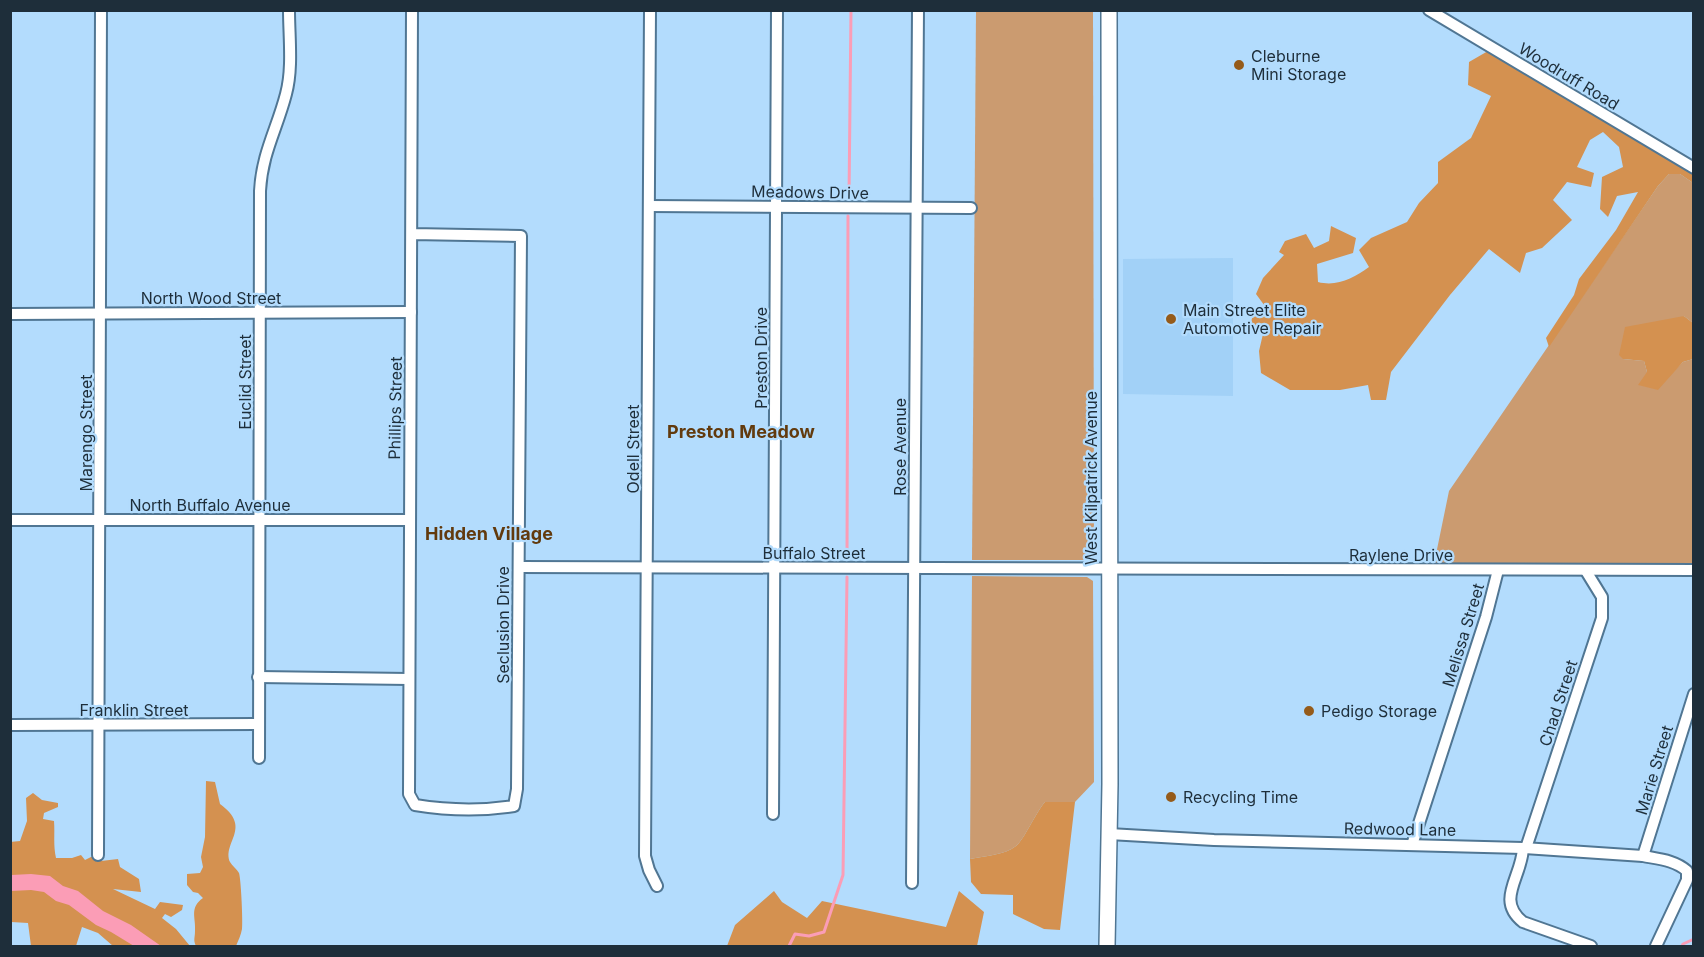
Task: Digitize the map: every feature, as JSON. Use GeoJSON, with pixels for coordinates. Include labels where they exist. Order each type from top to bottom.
{"type":"FeatureCollection","features":[{"type":"Feature","properties":{"kind":"main road","name":"West Kilpatrick Avenue"},"geometry":{"type":"LineString","coordinates":[[1107,946],[1109,10]]}},
{"type":"Feature","properties":{"kind":"street","name":"Marengo Street"},"geometry":{"type":"LineString","coordinates":[[98,855],[101,520],[101,10]]}},
{"type":"Feature","properties":{"kind":"street","name":"Euclid Street"},"geometry":{"type":"LineString","coordinates":[[259,758],[257,724],[261,173],[264,156],[288,86],[289,10]]}},
{"type":"Feature","properties":{"kind":"street","name":"Phillips Street"},"geometry":{"type":"LineString","coordinates":[[412,10],[409,794],[415,805]]}},
{"type":"Feature","properties":{"kind":"street","name":"Odell Street"},"geometry":{"type":"LineString","coordinates":[[650,10],[645,856],[657,886]]}},
{"type":"Feature","properties":{"kind":"street","name":"Preston Drive"},"geometry":{"type":"LineString","coordinates":[[773,814],[777,10]]}},
{"type":"Feature","properties":{"kind":"street","name":"Rose Avenue"},"geometry":{"type":"LineString","coordinates":[[912,883],[918,10]]}},
{"type":"Feature","properties":{"kind":"street","name":"Woodruff Road"},"geometry":{"type":"LineString","coordinates":[[1429,10],[1694,168]]}},
{"type":"Feature","properties":{"kind":"street","name":"Meadows Drive"},"geometry":{"type":"LineString","coordinates":[[649,206],[971,208]]}},
{"type":"Feature","properties":{"kind":"street","name":"Seclusion Drive"},"geometry":{"type":"LineString","coordinates":[[412,234],[521,236],[517,789],[513,806],[445,808],[415,805]]}},
{"type":"Feature","properties":{"kind":"street","name":"North Wood Street"},"geometry":{"type":"LineString","coordinates":[[10,314],[411,312]]}},
{"type":"Feature","properties":{"kind":"street","name":"North Buffalo Avenue"},"geometry":{"type":"LineString","coordinates":[[10,520],[409,520]]}},
{"type":"Feature","properties":{"kind":"street","name":"Buffalo Street"},"geometry":{"type":"LineString","coordinates":[[519,567],[1109,569]]}},
{"type":"Feature","properties":{"kind":"street","name":"Raylene Drive"},"geometry":{"type":"LineString","coordinates":[[1109,569],[1694,570]]}},
{"type":"Feature","properties":{"kind":"street","name":"Melissa Street"},"geometry":{"type":"LineString","coordinates":[[1412,845],[1486,617],[1498,570]]}},
{"type":"Feature","properties":{"kind":"street","name":"Chad Street"},"geometry":{"type":"LineString","coordinates":[[1586,571],[1602,597],[1602,618],[1525,848],[1509,906],[1514,915],[1523,922],[1591,946]]}},
{"type":"Feature","properties":{"kind":"street"},"geometry":{"type":"LineString","coordinates":[[258,677],[409,679]]}},
{"type":"Feature","properties":{"kind":"street","name":"Marie Street"},"geometry":{"type":"LineString","coordinates":[[1643,855],[1694,694]]}},
{"type":"Feature","properties":{"kind":"street","name":"Franklin Street"},"geometry":{"type":"LineString","coordinates":[[10,725],[257,724]]}},
{"type":"Feature","properties":{"kind":"street","name":"Redwood Lane"},"geometry":{"type":"LineString","coordinates":[[1109,834],[1195,839],[1525,848],[1643,855],[1680,865],[1686,871],[1687,880],[1656,946]]}},
{"type":"Feature","properties":{"kind":"shaded area"},"geometry":{"type":"Polygon","coordinates":[[[976,11],[1093,11],[1094,551],[1088,560],[972,560],[976,11]]]}},
{"type":"Feature","properties":{"kind":"shaded area"},"geometry":{"type":"Polygon","coordinates":[[[1488,51],[1693,172],[1693,183],[1680,174],[1669,174],[1658,186],[1549,347],[1546,338],[1574,295],[1579,279],[1616,230],[1638,192],[1617,196],[1608,217],[1600,209],[1602,177],[1623,167],[1619,147],[1603,132],[1590,140],[1577,167],[1594,173],[1591,187],[1567,182],[1553,200],[1572,220],[1542,248],[1526,253],[1520,273],[1489,249],[1450,295],[1391,372],[1386,400],[1371,400],[1368,385],[1340,390],[1290,390],[1261,373],[1259,351],[1263,334],[1250,325],[1255,309],[1267,309],[1256,294],[1263,278],[1284,255],[1279,252],[1285,241],[1306,234],[1314,248],[1329,241],[1331,226],[1356,238],[1353,253],[1317,264],[1318,282],[1339,282],[1369,267],[1359,250],[1371,238],[1407,222],[1419,203],[1438,183],[1438,162],[1471,138],[1491,96],[1468,85],[1469,62],[1488,51]]]}},
{"type":"Feature","properties":{"kind":"shaded area"},"geometry":{"type":"Polygon","coordinates":[[[1669,174],[1680,174],[1693,183],[1693,323],[1684,316],[1623,359],[1644,361],[1647,372],[1674,371],[1683,362],[1693,359],[1693,563],[1434,564],[1449,491],[1658,186],[1669,174]]]}},
{"type":"Feature","properties":{"kind":"shaded area"},"geometry":{"type":"Polygon","coordinates":[[[1233,258],[1233,396],[1123,394],[1123,259],[1233,258]]]}},
{"type":"Feature","properties":{"kind":"shaded area"},"geometry":{"type":"Polygon","coordinates":[[[1684,316],[1693,323],[1693,359],[1683,362],[1658,390],[1638,385],[1647,372],[1644,361],[1623,359],[1619,355],[1625,327],[1684,316]]]}},
{"type":"Feature","properties":{"kind":"shaded area"},"geometry":{"type":"Polygon","coordinates":[[[972,576],[1087,577],[1093,581],[1094,782],[1075,802],[1045,802],[1016,846],[1000,853],[970,859],[972,576]]]}},
{"type":"Feature","properties":{"kind":"shaded area"},"geometry":{"type":"Polygon","coordinates":[[[206,781],[215,782],[220,804],[230,813],[236,828],[229,855],[230,862],[239,873],[241,892],[242,931],[236,946],[196,946],[195,942],[194,913],[196,905],[203,898],[187,885],[187,874],[200,873],[203,867],[201,857],[205,837],[206,781]]]}},
{"type":"Feature","properties":{"kind":"shaded area"},"geometry":{"type":"Polygon","coordinates":[[[33,793],[42,800],[58,803],[58,807],[44,813],[43,819],[54,821],[56,858],[72,858],[81,855],[85,860],[93,856],[101,861],[118,859],[120,867],[139,879],[141,892],[113,889],[155,909],[160,902],[183,905],[182,910],[171,917],[165,914],[162,918],[176,929],[190,946],[113,946],[98,933],[82,927],[76,946],[31,946],[28,923],[11,922],[10,842],[20,841],[27,821],[26,798],[33,793]]]}},
{"type":"Feature","properties":{"kind":"shaded area"},"geometry":{"type":"Polygon","coordinates":[[[1045,802],[1075,802],[1060,930],[1044,929],[1013,914],[1013,895],[981,894],[971,882],[970,859],[1000,853],[1016,846],[1045,802]]]}},
{"type":"Feature","properties":{"kind":"shaded area"},"geometry":{"type":"Polygon","coordinates":[[[11,875],[50,876],[63,886],[78,891],[103,911],[131,925],[161,946],[134,946],[44,892],[11,891],[11,875]]]}},
{"type":"Feature","properties":{"kind":"shaded area"},"geometry":{"type":"Polygon","coordinates":[[[774,891],[782,902],[807,918],[822,901],[946,927],[959,891],[984,912],[977,946],[727,946],[735,925],[774,891]]]}},
{"type":"Feature","properties":{"kind":"waterway"},"geometry":{"type":"LineString","coordinates":[[849,198],[851,10]]}},
{"type":"Feature","properties":{"kind":"waterway"},"geometry":{"type":"LineString","coordinates":[[847,559],[848,216]]}},
{"type":"Feature","properties":{"kind":"waterway"},"geometry":{"type":"LineString","coordinates":[[789,946],[795,934],[809,936],[824,932],[843,875],[847,577]]}},
{"type":"Feature","properties":{"kind":"waterway"},"geometry":{"type":"LineString","coordinates":[[1682,946],[1694,939]]}},
{"type":"Feature","properties":{"kind":"place","name":"Cleburne Mini Storage"},"geometry":{"type":"Point","coordinates":[1239,65]}},
{"type":"Feature","properties":{"kind":"place","name":"Main Street Elite Automotive Repair"},"geometry":{"type":"Point","coordinates":[1171,319]}},
{"type":"Feature","properties":{"kind":"place","name":"Pedigo Storage"},"geometry":{"type":"Point","coordinates":[1309,711]}},
{"type":"Feature","properties":{"kind":"place","name":"Recycling Time"},"geometry":{"type":"Point","coordinates":[1171,797]}},
{"type":"Feature","properties":{"kind":"district","name":"Preston Meadow"},"geometry":{"type":"Point","coordinates":[741,432]}},
{"type":"Feature","properties":{"kind":"district","name":"Hidden Village"},"geometry":{"type":"Point","coordinates":[489,534]}}]}
